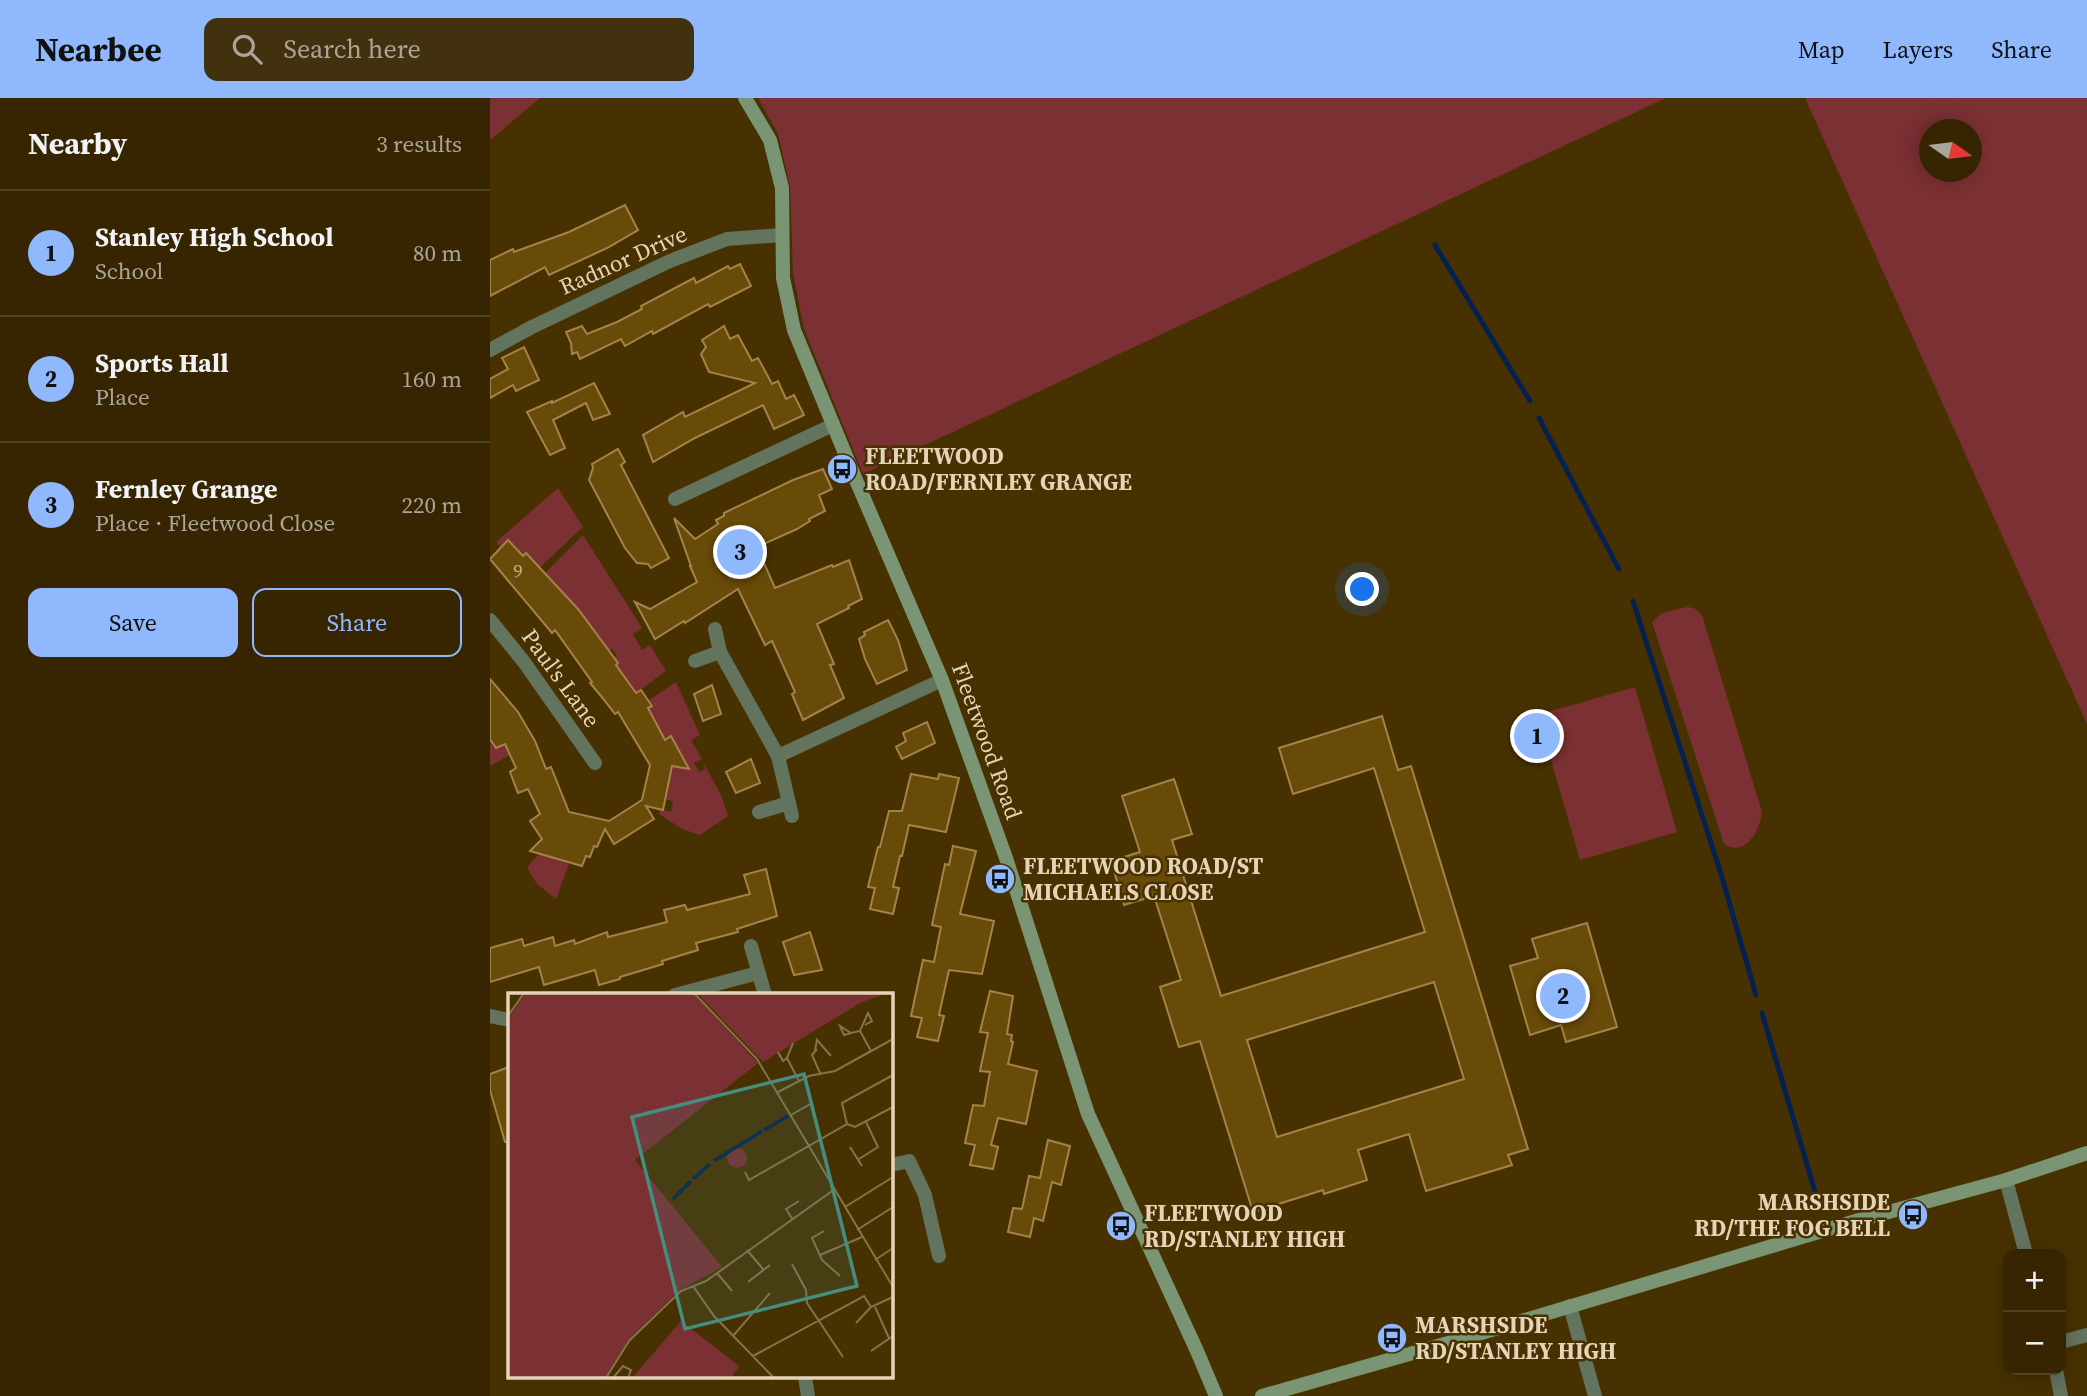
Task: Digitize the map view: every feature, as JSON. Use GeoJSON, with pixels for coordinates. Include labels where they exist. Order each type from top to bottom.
{"type":"FeatureCollection","features":[{"type":"Feature","properties":{"kind":"street","name":"Fleetwood Road"},"geometry":{"type":"LineString","coordinates":[[745,98],[770,140],[782,188],[783,278],[793,328],[942,680],[1006,858],[1088,1114],[1216,1396]]}},
{"type":"Feature","properties":{"kind":"street","name":"Radnor Drive"},"geometry":{"type":"LineString","coordinates":[[490,350],[670,261],[727,239],[782,235]]}},
{"type":"Feature","properties":{"kind":"street"},"geometry":{"type":"LineString","coordinates":[[675,499],[833,425]]}},
{"type":"Feature","properties":{"kind":"street","name":"Paul's Lane"},"geometry":{"type":"LineString","coordinates":[[490,620],[524,662],[595,763]]}},
{"type":"Feature","properties":{"kind":"street"},"geometry":{"type":"LineString","coordinates":[[715,629],[720,652],[778,756],[791,809],[759,812]]}},
{"type":"Feature","properties":{"kind":"street"},"geometry":{"type":"LineString","coordinates":[[695,661],[720,652]]}},
{"type":"Feature","properties":{"kind":"street"},"geometry":{"type":"LineString","coordinates":[[778,756],[942,680]]}},
{"type":"Feature","properties":{"kind":"street"},"geometry":{"type":"LineString","coordinates":[[751,946],[764,993]]}},
{"type":"Feature","properties":{"kind":"street"},"geometry":{"type":"LineString","coordinates":[[683,993],[758,973]]}},
{"type":"Feature","properties":{"kind":"street"},"geometry":{"type":"LineString","coordinates":[[490,1016],[508,1020]]}},
{"type":"Feature","properties":{"kind":"street"},"geometry":{"type":"LineString","coordinates":[[1262,1396],[1859,1220],[2006,1180],[2087,1153]]}},
{"type":"Feature","properties":{"kind":"street"},"geometry":{"type":"LineString","coordinates":[[892,1165],[909,1161],[925,1195],[939,1256]]}},
{"type":"Feature","properties":{"kind":"street"},"geometry":{"type":"LineString","coordinates":[[2006,1180],[2025,1249]]}},
{"type":"Feature","properties":{"kind":"street"},"geometry":{"type":"LineString","coordinates":[[1570,1306],[1595,1396]]}},
{"type":"Feature","properties":{"kind":"street"},"geometry":{"type":"LineString","coordinates":[[2066,1341],[2087,1335]]}},
{"type":"Feature","properties":{"kind":"street"},"geometry":{"type":"LineString","coordinates":[[2057,1375],[2061,1396]]}},
{"type":"Feature","properties":{"kind":"street"},"geometry":{"type":"LineString","coordinates":[[805,1378],[808,1396]]}},
{"type":"Feature","properties":{"kind":"shaded area"},"geometry":{"type":"Polygon","coordinates":[[[490,98],[540,98],[490,140],[490,98]]]}},
{"type":"Feature","properties":{"kind":"shaded area"},"geometry":{"type":"Polygon","coordinates":[[[758,98],[1666,98],[863,474],[804,329],[793,273],[790,187],[778,134],[758,98]]]}},
{"type":"Feature","properties":{"kind":"shaded area"},"geometry":{"type":"Polygon","coordinates":[[[1805,98],[2087,98],[2087,724],[1805,98]]]}},
{"type":"Feature","properties":{"kind":"shaded area"},"geometry":{"type":"Polygon","coordinates":[[[558,488],[583,527],[536,571],[529,564],[533,560],[527,553],[523,556],[508,540],[500,547],[496,542],[558,488]]]}},
{"type":"Feature","properties":{"kind":"shaded area"},"geometry":{"type":"Polygon","coordinates":[[[583,535],[642,628],[633,634],[642,650],[650,645],[666,671],[636,693],[616,665],[619,663],[612,649],[609,651],[606,647],[603,650],[568,597],[550,581],[541,577],[583,535]]]}},
{"type":"Feature","properties":{"kind":"shaded area"},"geometry":{"type":"Polygon","coordinates":[[[1694,608],[1702,615],[1762,812],[1754,835],[1741,847],[1724,844],[1652,622],[1662,613],[1694,608]]]}},
{"type":"Feature","properties":{"kind":"shaded area"},"geometry":{"type":"Polygon","coordinates":[[[676,682],[700,735],[691,740],[702,759],[694,763],[699,772],[705,769],[702,760],[721,795],[728,816],[700,835],[682,829],[659,814],[660,809],[671,812],[673,801],[665,799],[672,766],[679,767],[681,760],[671,737],[665,740],[648,708],[652,706],[649,700],[676,682]]]}},
{"type":"Feature","properties":{"kind":"shaded area"},"geometry":{"type":"Polygon","coordinates":[[[1635,687],[1677,832],[1580,860],[1538,715],[1635,687]]]}},
{"type":"Feature","properties":{"kind":"shaded area"},"geometry":{"type":"Polygon","coordinates":[[[490,735],[496,748],[505,744],[510,755],[490,766],[490,735]]]}},
{"type":"Feature","properties":{"kind":"shaded area"},"geometry":{"type":"Polygon","coordinates":[[[564,815],[558,860],[569,864],[556,899],[537,884],[527,867],[545,848],[540,841],[564,815]]]}},
{"type":"Feature","properties":{"kind":"building"},"geometry":{"type":"Polygon","coordinates":[[[625,205],[638,230],[549,275],[545,267],[490,296],[490,260],[513,249],[514,252],[569,232],[625,205]]]}},
{"type":"Feature","properties":{"kind":"building"},"geometry":{"type":"Polygon","coordinates":[[[740,264],[751,286],[710,307],[708,304],[625,346],[621,339],[580,359],[577,352],[572,354],[566,332],[582,326],[587,334],[642,309],[641,306],[694,278],[696,283],[728,266],[730,269],[740,264]]]}},
{"type":"Feature","properties":{"kind":"building"},"geometry":{"type":"Polygon","coordinates":[[[724,326],[730,339],[738,335],[752,361],[758,358],[772,384],[778,381],[786,399],[794,395],[804,415],[774,429],[763,405],[653,462],[643,435],[683,412],[685,417],[755,383],[709,372],[701,354],[706,347],[702,340],[724,326]]]}},
{"type":"Feature","properties":{"kind":"building"},"geometry":{"type":"Polygon","coordinates":[[[524,347],[539,380],[516,391],[513,385],[490,398],[490,379],[508,369],[502,358],[524,347]]]}},
{"type":"Feature","properties":{"kind":"building"},"geometry":{"type":"Polygon","coordinates":[[[594,383],[610,414],[593,420],[586,403],[553,420],[565,448],[550,455],[527,412],[594,383]]]}},
{"type":"Feature","properties":{"kind":"building"},"geometry":{"type":"Polygon","coordinates":[[[618,449],[625,462],[621,465],[669,558],[651,568],[648,564],[637,563],[625,548],[589,480],[592,464],[618,449]]]}},
{"type":"Feature","properties":{"kind":"building"},"geometry":{"type":"Polygon","coordinates":[[[823,469],[832,489],[819,495],[825,511],[797,529],[757,547],[775,588],[849,560],[862,599],[817,624],[834,664],[830,665],[844,698],[803,720],[792,694],[795,692],[772,641],[765,645],[738,589],[655,639],[635,602],[650,609],[697,582],[674,518],[695,539],[718,524],[716,520],[724,516],[724,513],[793,480],[823,469]]]}},
{"type":"Feature","properties":{"kind":"building"},"geometry":{"type":"Polygon","coordinates":[[[508,540],[523,556],[526,553],[578,609],[618,663],[616,665],[636,693],[641,690],[652,706],[648,708],[665,740],[671,736],[689,769],[672,766],[663,810],[646,806],[654,819],[614,844],[605,829],[597,847],[594,846],[590,857],[586,856],[582,866],[530,851],[542,839],[530,821],[540,814],[528,789],[518,793],[510,772],[516,768],[505,744],[496,748],[490,739],[490,679],[518,712],[535,741],[546,769],[551,767],[569,812],[609,821],[642,800],[650,765],[618,712],[615,714],[590,683],[592,682],[555,630],[552,633],[490,559],[508,540]]]}},
{"type":"Feature","properties":{"kind":"building"},"geometry":{"type":"Polygon","coordinates":[[[888,620],[898,640],[907,670],[877,684],[859,639],[865,635],[864,632],[888,620]]]}},
{"type":"Feature","properties":{"kind":"building"},"geometry":{"type":"Polygon","coordinates":[[[712,685],[721,714],[703,721],[694,694],[712,685]]]}},
{"type":"Feature","properties":{"kind":"building"},"geometry":{"type":"Polygon","coordinates":[[[1382,716],[1398,770],[1411,766],[1528,1149],[1508,1155],[1512,1165],[1426,1191],[1409,1134],[1358,1150],[1367,1180],[1324,1194],[1323,1190],[1253,1212],[1200,1041],[1179,1047],[1160,987],[1181,980],[1154,896],[1124,905],[1111,861],[1140,852],[1122,796],[1174,779],[1192,834],[1172,840],[1221,996],[1425,932],[1374,768],[1293,794],[1279,748],[1382,716]],[[1434,982],[1247,1040],[1277,1137],[1464,1079],[1434,982]]]}},
{"type":"Feature","properties":{"kind":"building"},"geometry":{"type":"Polygon","coordinates":[[[927,722],[935,743],[902,759],[896,747],[906,741],[903,733],[927,722]]]}},
{"type":"Feature","properties":{"kind":"building"},"geometry":{"type":"Polygon","coordinates":[[[751,759],[760,783],[736,793],[726,772],[751,759]]]}},
{"type":"Feature","properties":{"kind":"building"},"geometry":{"type":"Polygon","coordinates":[[[911,774],[938,779],[939,774],[959,778],[946,832],[909,825],[893,887],[899,888],[893,914],[870,909],[875,888],[868,887],[889,811],[902,811],[911,774]]]}},
{"type":"Feature","properties":{"kind":"building"},"geometry":{"type":"Polygon","coordinates":[[[953,846],[976,851],[960,914],[994,921],[982,974],[949,970],[939,1015],[944,1016],[938,1041],[917,1037],[922,1018],[911,1016],[923,960],[934,962],[941,927],[932,925],[945,864],[949,865],[953,846]]]}},
{"type":"Feature","properties":{"kind":"building"},"geometry":{"type":"Polygon","coordinates":[[[766,869],[777,916],[737,929],[738,932],[696,943],[698,950],[599,985],[595,970],[544,985],[539,967],[490,982],[490,948],[522,939],[524,946],[553,937],[555,946],[574,940],[575,944],[607,932],[608,937],[667,922],[664,910],[685,905],[687,910],[750,894],[744,875],[766,869]]]}},
{"type":"Feature","properties":{"kind":"building"},"geometry":{"type":"Polygon","coordinates":[[[1587,923],[1617,1027],[1566,1042],[1561,1025],[1530,1035],[1510,966],[1538,958],[1532,939],[1587,923]]]}},
{"type":"Feature","properties":{"kind":"building"},"geometry":{"type":"Polygon","coordinates":[[[810,932],[822,970],[794,975],[783,942],[810,932]]]}},
{"type":"Feature","properties":{"kind":"building"},"geometry":{"type":"Polygon","coordinates":[[[990,991],[1013,996],[1007,1034],[1012,1035],[1013,1042],[1008,1064],[1037,1071],[1026,1124],[998,1118],[991,1145],[998,1147],[993,1169],[970,1165],[975,1145],[965,1143],[973,1105],[984,1106],[990,1072],[980,1071],[988,1033],[980,1032],[990,991]]]}},
{"type":"Feature","properties":{"kind":"building"},"geometry":{"type":"Polygon","coordinates":[[[508,1067],[508,1142],[505,1142],[490,1090],[490,1074],[508,1067]]]}},
{"type":"Feature","properties":{"kind":"building"},"geometry":{"type":"Polygon","coordinates":[[[1048,1140],[1070,1146],[1061,1185],[1052,1182],[1043,1221],[1034,1218],[1030,1237],[1008,1232],[1013,1208],[1022,1209],[1029,1176],[1040,1178],[1048,1140]]]}},
{"type":"Feature","properties":{"kind":"waterway"},"geometry":{"type":"LineString","coordinates":[[1435,245],[1530,401]]}},
{"type":"Feature","properties":{"kind":"waterway"},"geometry":{"type":"LineString","coordinates":[[1539,418],[1619,569]]}},
{"type":"Feature","properties":{"kind":"waterway"},"geometry":{"type":"LineString","coordinates":[[1633,601],[1721,874],[1756,995]]}},
{"type":"Feature","properties":{"kind":"waterway"},"geometry":{"type":"LineString","coordinates":[[1762,1013],[1819,1205]]}},
{"type":"Feature","properties":{"kind":"place","name":"FLEETWOOD ROAD/FERNLEY GRANGE"},"geometry":{"type":"Point","coordinates":[842,469]}},
{"type":"Feature","properties":{"kind":"place","name":"Fernley Grange"},"geometry":{"type":"Point","coordinates":[740,552]}},
{"type":"Feature","properties":{"kind":"place","name":"Stanley High School"},"geometry":{"type":"Point","coordinates":[1537,736]}},
{"type":"Feature","properties":{"kind":"place","name":"FLEETWOOD ROAD/ST MICHAELS CLOSE"},"geometry":{"type":"Point","coordinates":[1000,879]}},
{"type":"Feature","properties":{"kind":"place","name":"Sports Hall"},"geometry":{"type":"Point","coordinates":[1563,996]}},
{"type":"Feature","properties":{"kind":"place","name":"MARSHSIDE RD/THE FOG BELL"},"geometry":{"type":"Point","coordinates":[1913,1215]}},
{"type":"Feature","properties":{"kind":"place","name":"FLEETWOOD RD/STANLEY HIGH"},"geometry":{"type":"Point","coordinates":[1121,1226]}},
{"type":"Feature","properties":{"kind":"place","name":"MARSHSIDE RD/STANLEY HIGH"},"geometry":{"type":"Point","coordinates":[1392,1338]}}]}
